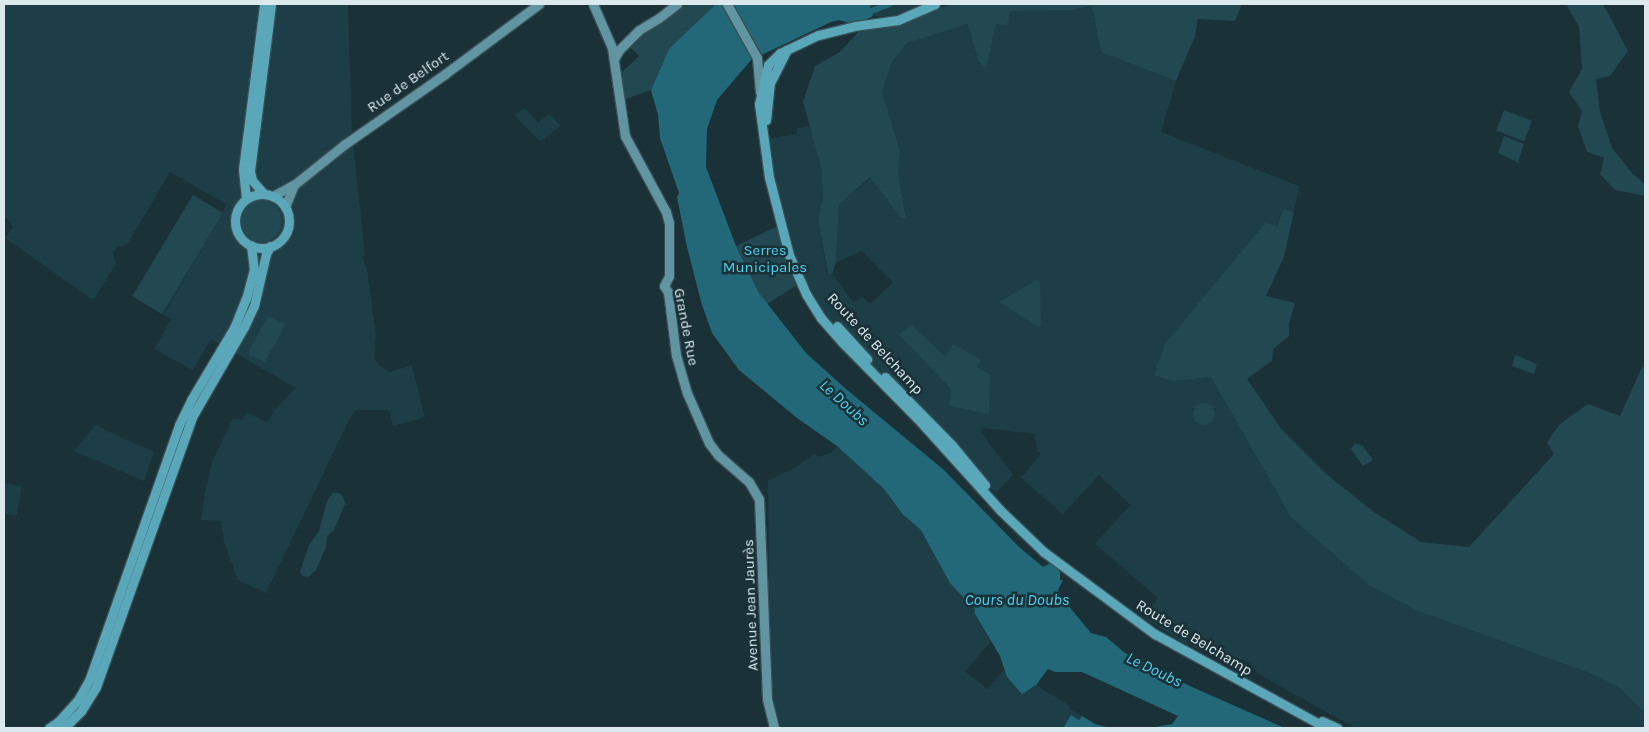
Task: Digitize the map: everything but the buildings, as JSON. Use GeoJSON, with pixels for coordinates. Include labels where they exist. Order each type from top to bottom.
{"type":"FeatureCollection","features":[{"type":"Feature","properties":{"kind":"main road"},"geometry":{"type":"LineString","coordinates":[[264,4],[243,168],[246,198],[236,211],[236,227],[241,238],[251,245],[270,246],[280,240],[287,231],[289,220],[285,207],[252,180],[250,171],[271,4]]}},
{"type":"Feature","properties":{"kind":"main road"},"geometry":{"type":"LineString","coordinates":[[768,65],[780,53],[830,31],[898,20],[935,4]]}},
{"type":"Feature","properties":{"kind":"main road"},"geometry":{"type":"LineString","coordinates":[[766,123],[770,84],[787,50]]}},
{"type":"Feature","properties":{"kind":"main road","name":"Route de Belchamp"},"geometry":{"type":"LineString","coordinates":[[768,65],[760,92],[759,104],[769,177],[789,254],[806,294],[821,318],[917,418],[1000,510],[1044,552],[1154,634],[1327,728]]}},
{"type":"Feature","properties":{"kind":"main road","name":"Route de Belchamp"},"geometry":{"type":"LineString","coordinates":[[766,123],[772,176],[787,240],[800,276],[809,292],[843,334],[952,445],[1008,513],[1066,566],[1158,634],[1337,728]]}},
{"type":"Feature","properties":{"kind":"main road"},"geometry":{"type":"LineString","coordinates":[[246,198],[269,195]]}},
{"type":"Feature","properties":{"kind":"main road"},"geometry":{"type":"LineString","coordinates":[[49,728],[63,717],[78,700],[90,678],[179,426],[191,400],[234,328],[246,299],[254,270],[251,245]]}},
{"type":"Feature","properties":{"kind":"main road"},"geometry":{"type":"LineString","coordinates":[[64,728],[81,711],[96,686],[192,417],[244,327],[254,306],[264,260],[270,246]]}},
{"type":"Feature","properties":{"kind":"street","name":"Rue de Belfort"},"geometry":{"type":"LineString","coordinates":[[269,195],[295,184],[344,144],[445,74],[538,4]]}},
{"type":"Feature","properties":{"kind":"street","name":"Grande Rue"},"geometry":{"type":"LineString","coordinates":[[593,4],[615,49],[617,94],[625,136],[662,205],[669,223],[669,276],[664,286],[668,292],[676,355],[686,393],[709,443],[718,455],[749,482]]}},
{"type":"Feature","properties":{"kind":"street"},"geometry":{"type":"LineString","coordinates":[[615,49],[643,26],[660,18],[677,4]]}},
{"type":"Feature","properties":{"kind":"street"},"geometry":{"type":"LineString","coordinates":[[727,4],[757,58],[760,92]]}},
{"type":"Feature","properties":{"kind":"street"},"geometry":{"type":"LineString","coordinates":[[757,58],[768,65]]}},
{"type":"Feature","properties":{"kind":"street","name":"Route de Belchamp"},"geometry":{"type":"LineString","coordinates":[[766,123],[762,103],[768,65]]}},
{"type":"Feature","properties":{"kind":"street","name":"Rue de Belfort"},"geometry":{"type":"LineString","coordinates":[[285,207],[295,184]]}},
{"type":"Feature","properties":{"kind":"street","name":"Avenue Jean Jaurès"},"geometry":{"type":"LineString","coordinates":[[749,482],[757,492],[761,507],[767,699],[774,728]]}},
{"type":"Feature","properties":{"kind":"shaded area"},"geometry":{"type":"Polygon","coordinates":[[[4,4],[348,4],[352,134],[365,256],[362,257],[367,269],[376,335],[374,358],[379,365],[389,372],[412,365],[425,417],[393,426],[389,410],[356,410],[350,418],[266,593],[238,580],[224,542],[221,521],[201,520],[212,462],[233,418],[242,420],[247,412],[267,423],[274,411],[296,388],[211,339],[193,370],[154,349],[171,319],[163,315],[223,213],[226,204],[170,172],[127,245],[117,247],[113,253],[116,264],[93,300],[5,238],[13,227],[4,216],[4,4]]]}},
{"type":"Feature","properties":{"kind":"shaded area"},"geometry":{"type":"Polygon","coordinates":[[[874,4],[929,4],[899,17],[873,16],[870,6],[874,4]]]}},
{"type":"Feature","properties":{"kind":"shaded area"},"geometry":{"type":"Polygon","coordinates":[[[1092,6],[1101,52],[1176,81],[1161,132],[1299,186],[1294,212],[1283,209],[1276,228],[1266,222],[1174,381],[1211,377],[1291,517],[1418,611],[1592,674],[1618,687],[1645,713],[1645,728],[1356,728],[1258,673],[1248,662],[1213,649],[1198,649],[1179,640],[1143,617],[1158,598],[1095,544],[1130,505],[1099,475],[1063,514],[1021,478],[1040,455],[1040,452],[1037,452],[1036,441],[1033,437],[1036,434],[983,428],[981,432],[1013,475],[996,493],[880,386],[804,299],[786,258],[761,140],[797,134],[797,128],[808,126],[814,135],[821,167],[823,198],[818,218],[827,275],[832,274],[853,302],[862,297],[870,304],[893,283],[862,251],[836,262],[839,205],[871,177],[902,219],[906,217],[898,173],[900,150],[882,92],[892,62],[907,43],[968,23],[978,60],[996,23],[1009,11],[1073,10],[1092,6]]]}},
{"type":"Feature","properties":{"kind":"shaded area"},"geometry":{"type":"Polygon","coordinates":[[[525,108],[538,122],[550,114],[561,126],[540,141],[514,115],[525,108]]]}},
{"type":"Feature","properties":{"kind":"shaded area"},"geometry":{"type":"Polygon","coordinates":[[[95,425],[154,452],[144,481],[74,451],[95,425]]]}},
{"type":"Feature","properties":{"kind":"shaded area"},"geometry":{"type":"Polygon","coordinates":[[[837,446],[884,489],[903,516],[921,530],[966,600],[974,605],[975,614],[991,642],[965,671],[987,689],[1005,669],[1007,677],[1033,688],[1036,685],[1069,705],[1071,710],[1082,716],[1079,720],[1071,715],[1063,728],[780,728],[770,693],[768,480],[795,468],[814,454],[819,457],[831,453],[837,446]]]}},
{"type":"Feature","properties":{"kind":"shaded area"},"geometry":{"type":"Polygon","coordinates":[[[4,483],[22,486],[17,515],[4,514],[4,483]]]}},
{"type":"Feature","properties":{"kind":"green space"},"geometry":{"type":"Polygon","coordinates":[[[685,4],[716,4],[669,50],[651,90],[623,100],[622,72],[639,56],[627,44],[639,31],[666,20],[685,4]]]}},
{"type":"Feature","properties":{"kind":"green space"},"geometry":{"type":"Polygon","coordinates":[[[951,4],[1242,4],[1235,21],[1198,19],[1195,36],[1176,81],[1101,52],[1092,6],[1073,10],[1010,11],[1007,25],[996,24],[986,69],[978,60],[968,24],[907,43],[892,62],[882,92],[900,150],[898,173],[906,218],[902,219],[870,177],[839,205],[836,262],[832,274],[828,275],[818,218],[823,198],[821,167],[803,102],[815,66],[840,52],[859,31],[901,21],[951,4]]]}},
{"type":"Feature","properties":{"kind":"green space"},"geometry":{"type":"Polygon","coordinates":[[[1566,4],[1603,4],[1628,51],[1610,76],[1596,79],[1600,112],[1612,148],[1633,174],[1645,184],[1645,196],[1615,190],[1600,174],[1604,158],[1587,152],[1578,126],[1582,111],[1569,92],[1582,69],[1579,27],[1566,4]]]}},
{"type":"Feature","properties":{"kind":"green space"},"geometry":{"type":"Polygon","coordinates":[[[1504,110],[1532,121],[1524,141],[1496,131],[1504,110]]]}},
{"type":"Feature","properties":{"kind":"green space"},"geometry":{"type":"Polygon","coordinates":[[[1504,136],[1524,144],[1518,161],[1521,164],[1498,153],[1504,136]]]}},
{"type":"Feature","properties":{"kind":"green space"},"geometry":{"type":"Polygon","coordinates":[[[193,195],[223,213],[162,314],[132,296],[193,195]]]}},
{"type":"Feature","properties":{"kind":"green space"},"geometry":{"type":"Polygon","coordinates":[[[261,200],[276,206],[282,221],[276,236],[261,242],[246,236],[240,221],[246,206],[261,200]]]}},
{"type":"Feature","properties":{"kind":"green space"},"geometry":{"type":"Polygon","coordinates":[[[1283,209],[1294,212],[1284,257],[1266,296],[1295,303],[1289,324],[1289,336],[1273,349],[1272,361],[1247,379],[1282,430],[1325,473],[1374,512],[1421,542],[1469,547],[1554,454],[1547,442],[1560,424],[1588,404],[1620,416],[1642,367],[1645,368],[1645,713],[1618,687],[1592,674],[1418,611],[1369,585],[1291,517],[1211,377],[1174,381],[1154,375],[1165,344],[1266,222],[1277,227],[1283,209]]]}},
{"type":"Feature","properties":{"kind":"green space","name":"Serres Municipales"},"geometry":{"type":"Polygon","coordinates":[[[778,226],[786,258],[797,285],[767,304],[759,293],[736,246],[778,226]]]}},
{"type":"Feature","properties":{"kind":"green space"},"geometry":{"type":"Polygon","coordinates":[[[1036,280],[1040,282],[1041,325],[1038,327],[999,302],[1036,280]]]}},
{"type":"Feature","properties":{"kind":"green space"},"geometry":{"type":"Polygon","coordinates":[[[268,316],[286,324],[265,362],[249,355],[249,351],[268,316]]]}},
{"type":"Feature","properties":{"kind":"green space"},"geometry":{"type":"Polygon","coordinates":[[[911,324],[945,357],[953,344],[981,360],[977,367],[990,375],[989,414],[949,406],[951,389],[899,335],[911,324]]]}},
{"type":"Feature","properties":{"kind":"green space"},"geometry":{"type":"Polygon","coordinates":[[[1515,355],[1537,364],[1534,374],[1512,366],[1515,355]]]}},
{"type":"Feature","properties":{"kind":"green space"},"geometry":{"type":"Polygon","coordinates":[[[1204,403],[1212,406],[1215,414],[1212,422],[1204,425],[1196,422],[1193,414],[1196,406],[1204,403]]]}},
{"type":"Feature","properties":{"kind":"green space"},"geometry":{"type":"Polygon","coordinates":[[[1355,443],[1363,446],[1373,460],[1363,466],[1351,449],[1355,443]]]}},
{"type":"Feature","properties":{"kind":"green space"},"geometry":{"type":"Polygon","coordinates":[[[333,493],[339,493],[343,496],[345,504],[334,530],[327,536],[326,547],[316,570],[308,577],[302,576],[300,572],[309,545],[319,531],[327,501],[333,493]]]}},
{"type":"Feature","properties":{"kind":"water","name":"Cours du Doubs"},"geometry":{"type":"Polygon","coordinates":[[[716,4],[874,4],[870,6],[873,16],[865,20],[849,23],[839,20],[831,22],[751,60],[717,100],[707,129],[706,167],[736,246],[759,293],[806,353],[846,389],[944,470],[1018,546],[1043,567],[1052,562],[1060,572],[1060,580],[1063,580],[1058,590],[1062,598],[1091,633],[1106,637],[1125,653],[1192,687],[1285,728],[1149,728],[1172,724],[1178,716],[1082,672],[1055,672],[1048,669],[1036,685],[1022,694],[1007,677],[1000,656],[975,614],[974,605],[966,600],[950,583],[921,530],[903,515],[884,489],[837,446],[797,418],[739,370],[712,333],[702,305],[687,247],[677,197],[679,193],[660,138],[658,115],[651,90],[669,49],[716,4]]]}},
{"type":"Feature","properties":{"kind":"water"},"geometry":{"type":"Polygon","coordinates":[[[1071,715],[1079,720],[1082,716],[1095,724],[1110,728],[1063,728],[1071,715]]]}},
{"type":"Feature","properties":{"kind":"waterway"},"geometry":{"type":"LineString","coordinates":[[866,13],[889,4]]}},
{"type":"Feature","properties":{"kind":"water label","name":"Le Doubs"},"geometry":{"type":"Point","coordinates":[844,403]}},
{"type":"Feature","properties":{"kind":"water label","name":"Le Doubs"},"geometry":{"type":"Point","coordinates":[1154,670]}}]}
